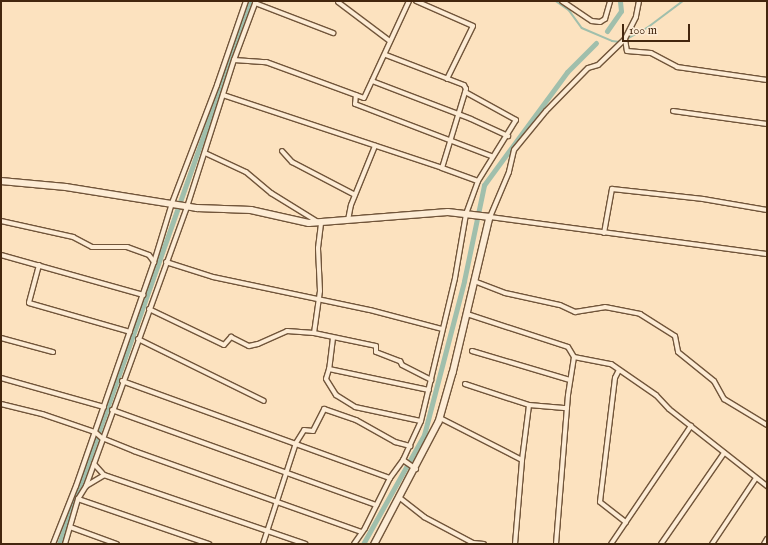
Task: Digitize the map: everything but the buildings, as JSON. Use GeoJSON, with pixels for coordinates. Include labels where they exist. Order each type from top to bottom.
{"type":"FeatureCollection","features":[{"type":"Feature","properties":{"kind":"street"},"geometry":{"type":"LineString","coordinates":[[53,544],[104,407],[174,204],[218,85],[246,1]]}},
{"type":"Feature","properties":{"kind":"street"},"geometry":{"type":"LineString","coordinates":[[234,60],[266,62],[364,98],[386,55],[384,53],[409,1]]}},
{"type":"Feature","properties":{"kind":"street"},"geometry":{"type":"LineString","coordinates":[[416,1],[473,26],[447,79]]}},
{"type":"Feature","properties":{"kind":"street"},"geometry":{"type":"LineString","coordinates":[[562,1],[592,21],[600,22],[605,19],[610,1]]}},
{"type":"Feature","properties":{"kind":"street"},"geometry":{"type":"LineString","coordinates":[[375,544],[416,469],[440,418],[467,314],[487,216],[509,172],[514,150],[546,111],[588,68],[598,65],[625,39],[636,17],[639,1]]}},
{"type":"Feature","properties":{"kind":"street"},"geometry":{"type":"LineString","coordinates":[[65,544],[78,499],[86,486],[122,381],[186,206],[224,95],[234,60],[255,2],[332,33]]}},
{"type":"Feature","properties":{"kind":"street"},"geometry":{"type":"LineString","coordinates":[[338,2],[390,41]]}},
{"type":"Feature","properties":{"kind":"street"},"geometry":{"type":"LineString","coordinates":[[625,39],[627,51],[650,53],[677,68],[767,80]]}},
{"type":"Feature","properties":{"kind":"street"},"geometry":{"type":"LineString","coordinates":[[386,55],[464,85],[465,92],[456,114],[442,168]]}},
{"type":"Feature","properties":{"kind":"street"},"geometry":{"type":"LineString","coordinates":[[372,82],[456,114],[508,136]]}},
{"type":"Feature","properties":{"kind":"street"},"geometry":{"type":"LineString","coordinates":[[354,544],[361,532],[366,528],[390,478],[403,460],[421,420],[455,278],[466,214],[478,181],[492,156],[508,136],[516,120],[465,92]]}},
{"type":"Feature","properties":{"kind":"street"},"geometry":{"type":"LineString","coordinates":[[224,95],[478,181]]}},
{"type":"Feature","properties":{"kind":"street"},"geometry":{"type":"LineString","coordinates":[[356,95],[355,104],[492,156]]}},
{"type":"Feature","properties":{"kind":"street"},"geometry":{"type":"LineString","coordinates":[[673,111],[767,124]]}},
{"type":"Feature","properties":{"kind":"street"},"geometry":{"type":"LineString","coordinates":[[348,220],[355,195],[375,146]]}},
{"type":"Feature","properties":{"kind":"street"},"geometry":{"type":"LineString","coordinates":[[282,151],[292,162],[355,195]]}},
{"type":"Feature","properties":{"kind":"street"},"geometry":{"type":"LineString","coordinates":[[204,153],[246,172],[271,193],[320,223]]}},
{"type":"Feature","properties":{"kind":"street"},"geometry":{"type":"LineString","coordinates":[[1,181],[66,187],[186,206],[251,210],[320,223],[448,212],[474,214],[604,233],[767,254]]}},
{"type":"Feature","properties":{"kind":"street"},"geometry":{"type":"LineString","coordinates":[[604,233],[612,189],[703,199],[767,210]]}},
{"type":"Feature","properties":{"kind":"street"},"geometry":{"type":"LineString","coordinates":[[1,221],[73,237],[92,247],[127,247],[149,255],[154,262]]}},
{"type":"Feature","properties":{"kind":"street"},"geometry":{"type":"LineString","coordinates":[[314,333],[320,223]]}},
{"type":"Feature","properties":{"kind":"street"},"geometry":{"type":"LineString","coordinates":[[1,255],[143,295]]}},
{"type":"Feature","properties":{"kind":"street"},"geometry":{"type":"LineString","coordinates":[[166,262],[212,277],[317,299],[442,329]]}},
{"type":"Feature","properties":{"kind":"street"},"geometry":{"type":"LineString","coordinates":[[39,265],[30,303],[130,332]]}},
{"type":"Feature","properties":{"kind":"street"},"geometry":{"type":"LineString","coordinates":[[474,282],[505,293],[560,305],[575,312],[605,307],[640,314],[675,336],[678,352],[714,381],[724,399],[767,425]]}},
{"type":"Feature","properties":{"kind":"street"},"geometry":{"type":"LineString","coordinates":[[148,309],[224,345],[231,336],[249,346],[258,344],[287,331],[314,333],[376,346],[376,352],[400,361],[402,365],[431,380]]}},
{"type":"Feature","properties":{"kind":"street"},"geometry":{"type":"LineString","coordinates":[[467,314],[568,347],[574,357],[567,408],[556,544]]}},
{"type":"Feature","properties":{"kind":"street"},"geometry":{"type":"LineString","coordinates":[[1,338],[53,352]]}},
{"type":"Feature","properties":{"kind":"street"},"geometry":{"type":"LineString","coordinates":[[333,338],[326,379],[336,395],[354,407],[421,420]]}},
{"type":"Feature","properties":{"kind":"street"},"geometry":{"type":"LineString","coordinates":[[138,339],[264,401]]}},
{"type":"Feature","properties":{"kind":"street"},"geometry":{"type":"LineString","coordinates":[[472,351],[570,380]]}},
{"type":"Feature","properties":{"kind":"street"},"geometry":{"type":"LineString","coordinates":[[574,357],[611,364],[656,395],[691,426],[767,486]]}},
{"type":"Feature","properties":{"kind":"street"},"geometry":{"type":"LineString","coordinates":[[328,369],[429,390]]}},
{"type":"Feature","properties":{"kind":"street"},"geometry":{"type":"LineString","coordinates":[[619,370],[615,378],[600,502],[626,522]]}},
{"type":"Feature","properties":{"kind":"street"},"geometry":{"type":"LineString","coordinates":[[1,378],[104,407]]}},
{"type":"Feature","properties":{"kind":"street"},"geometry":{"type":"LineString","coordinates":[[122,381],[390,478]]}},
{"type":"Feature","properties":{"kind":"street"},"geometry":{"type":"LineString","coordinates":[[466,384],[529,406],[567,408]]}},
{"type":"Feature","properties":{"kind":"street"},"geometry":{"type":"LineString","coordinates":[[1,404],[42,414],[95,432],[102,438],[361,532]]}},
{"type":"Feature","properties":{"kind":"street"},"geometry":{"type":"LineString","coordinates":[[515,544],[522,460],[529,406]]}},
{"type":"Feature","properties":{"kind":"street"},"geometry":{"type":"LineString","coordinates":[[263,544],[276,501],[288,472],[296,443],[304,430],[312,430],[324,409],[356,420],[395,442],[410,446]]}},
{"type":"Feature","properties":{"kind":"street"},"geometry":{"type":"LineString","coordinates":[[112,410],[288,472],[376,505]]}},
{"type":"Feature","properties":{"kind":"street"},"geometry":{"type":"LineString","coordinates":[[440,418],[522,460]]}},
{"type":"Feature","properties":{"kind":"street"},"geometry":{"type":"LineString","coordinates":[[611,544],[691,426]]}},
{"type":"Feature","properties":{"kind":"street"},"geometry":{"type":"LineString","coordinates":[[661,544],[724,453]]}},
{"type":"Feature","properties":{"kind":"street"},"geometry":{"type":"LineString","coordinates":[[403,460],[416,469]]}},
{"type":"Feature","properties":{"kind":"street"},"geometry":{"type":"LineString","coordinates":[[94,464],[104,475],[306,544]]}},
{"type":"Feature","properties":{"kind":"street"},"geometry":{"type":"LineString","coordinates":[[86,486],[104,475]]}},
{"type":"Feature","properties":{"kind":"street"},"geometry":{"type":"LineString","coordinates":[[712,544],[756,478]]}},
{"type":"Feature","properties":{"kind":"street"},"geometry":{"type":"LineString","coordinates":[[400,498],[424,517],[473,543],[484,544]]}},
{"type":"Feature","properties":{"kind":"street"},"geometry":{"type":"LineString","coordinates":[[78,499],[209,544]]}},
{"type":"Feature","properties":{"kind":"street"},"geometry":{"type":"LineString","coordinates":[[70,527],[117,544]]}},
{"type":"Feature","properties":{"kind":"street"},"geometry":{"type":"LineString","coordinates":[[764,544],[767,539]]}},
{"type":"Feature","properties":{"kind":"waterway"},"geometry":{"type":"LineString","coordinates":[[59,544],[251,1]]}},
{"type":"Feature","properties":{"kind":"waterway"},"geometry":{"type":"LineString","coordinates":[[556,1],[569,10],[582,28],[612,41],[620,42]]}},
{"type":"Feature","properties":{"kind":"waterway"},"geometry":{"type":"LineString","coordinates":[[607,31],[621,11],[620,1]]}},
{"type":"Feature","properties":{"kind":"waterway"},"geometry":{"type":"LineString","coordinates":[[627,39],[647,28],[683,1]]}},
{"type":"Feature","properties":{"kind":"waterway"},"geometry":{"type":"LineString","coordinates":[[363,544],[424,435],[464,281],[484,185],[567,72],[596,43]]}}]}
